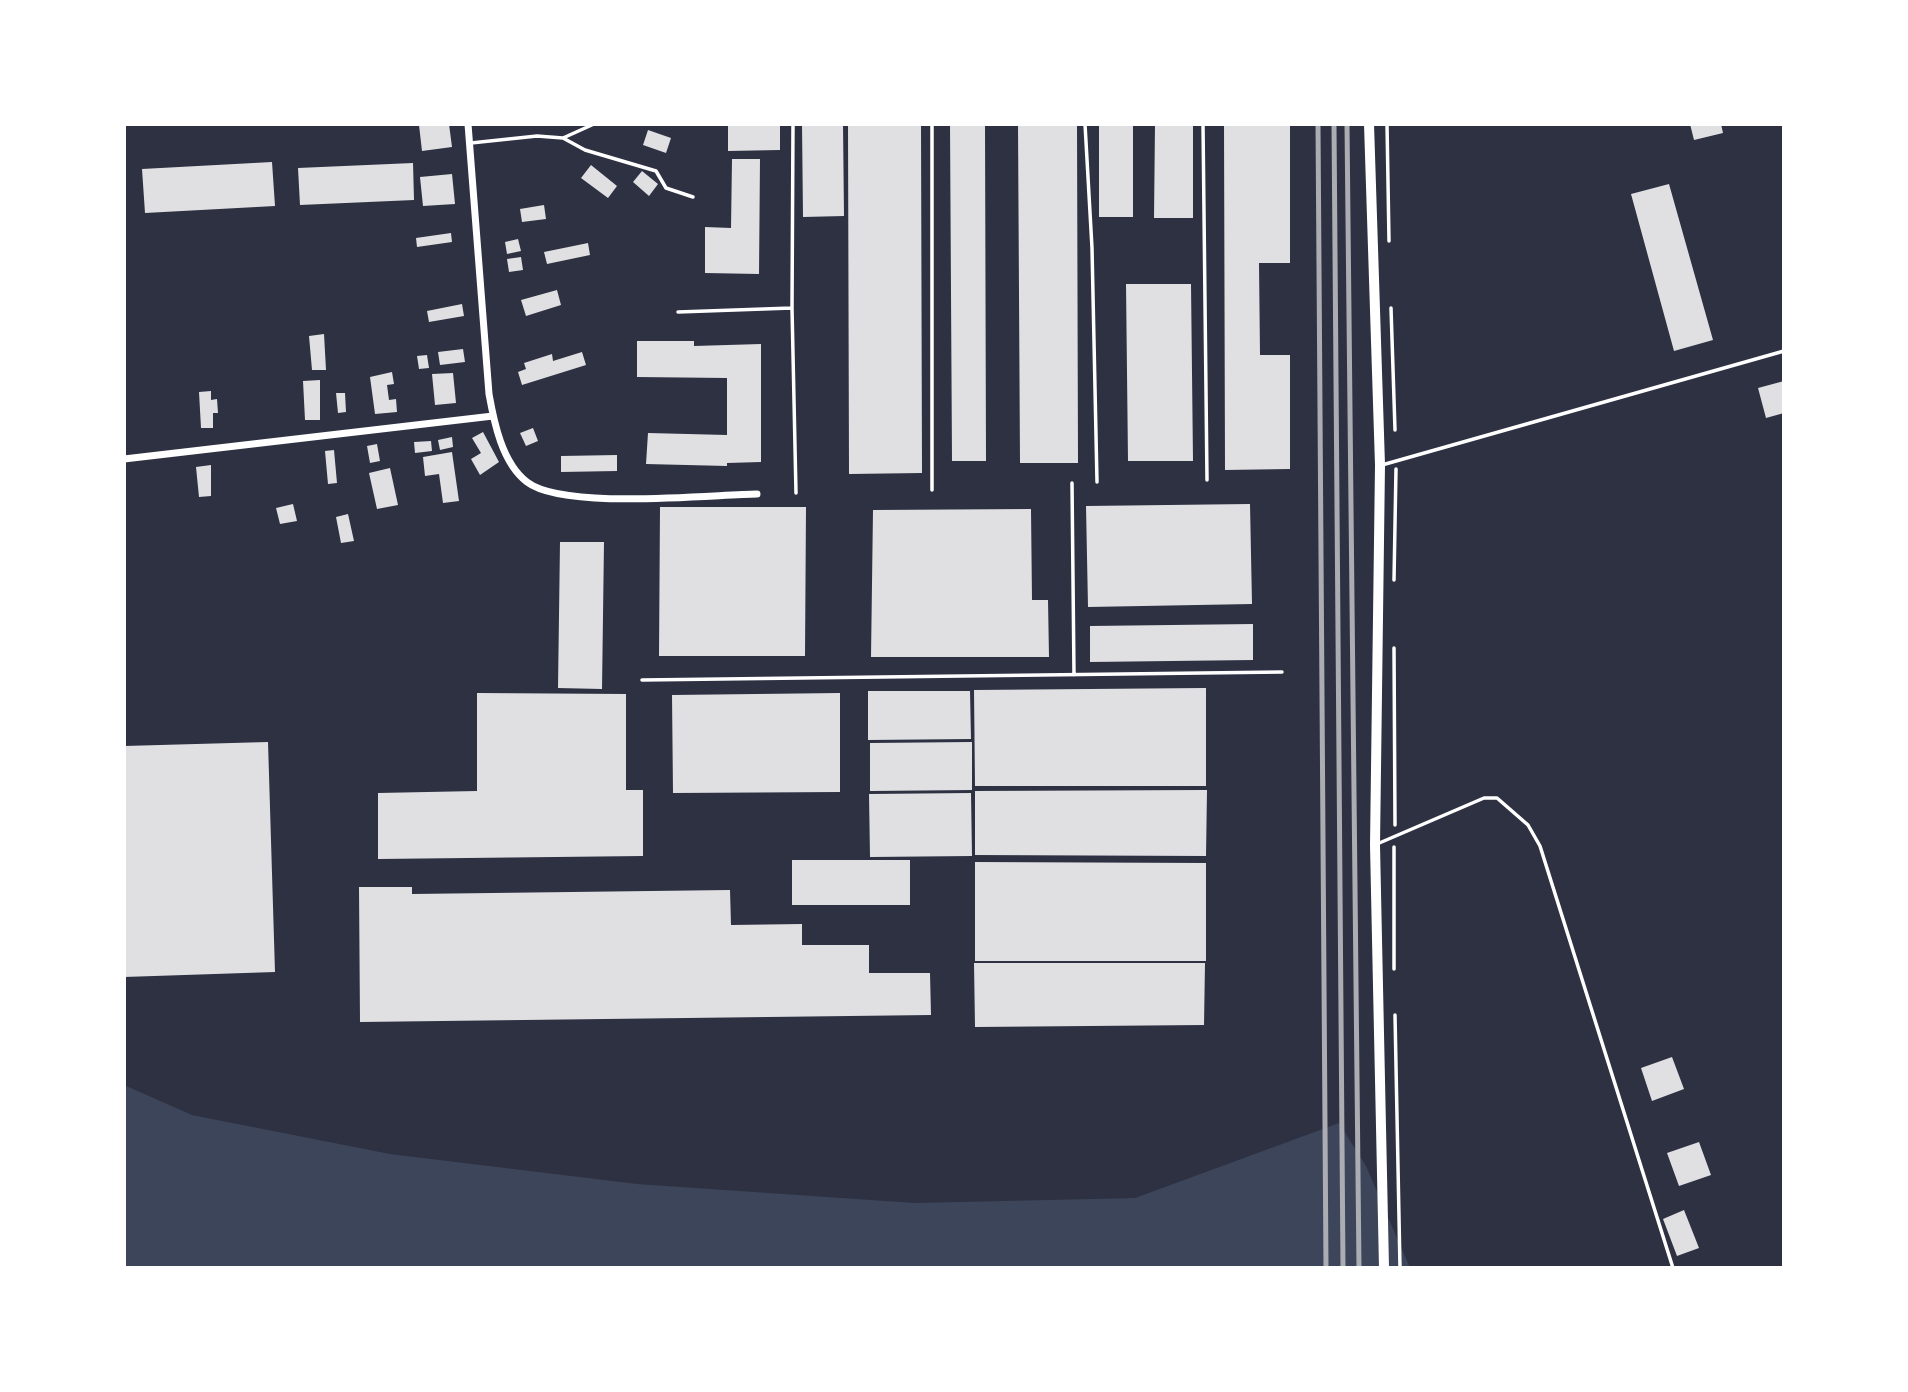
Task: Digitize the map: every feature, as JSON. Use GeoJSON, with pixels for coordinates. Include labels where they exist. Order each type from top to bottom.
{"type":"FeatureCollection","features":[{"type":"Feature","properties":{"kind":"main road"},"geometry":{"type":"LineString","coordinates":[[1369,124],[1380,465],[1375,845],[1384,1268]]}},
{"type":"Feature","properties":{"kind":"street"},"geometry":{"type":"LineString","coordinates":[[468,124],[493,416],[513,465],[527,482],[551,493],[586,498],[757,494]]}},
{"type":"Feature","properties":{"kind":"street"},"geometry":{"type":"LineString","coordinates":[[124,459],[493,416]]}},
{"type":"Feature","properties":{"kind":"lane"},"geometry":{"type":"LineString","coordinates":[[563,138],[594,124]]}},
{"type":"Feature","properties":{"kind":"lane"},"geometry":{"type":"LineString","coordinates":[[793,124],[792,309],[796,493]]}},
{"type":"Feature","properties":{"kind":"lane"},"geometry":{"type":"LineString","coordinates":[[932,124],[932,490]]}},
{"type":"Feature","properties":{"kind":"lane"},"geometry":{"type":"LineString","coordinates":[[1085,124],[1092,248],[1097,482]]}},
{"type":"Feature","properties":{"kind":"lane"},"geometry":{"type":"LineString","coordinates":[[1203,124],[1208,480]]}},
{"type":"Feature","properties":{"kind":"lane"},"geometry":{"type":"LineString","coordinates":[[469,143],[537,136],[563,138],[585,150],[656,171],[666,188],[693,197]]}},
{"type":"Feature","properties":{"kind":"lane"},"geometry":{"type":"LineString","coordinates":[[678,312],[792,309]]}},
{"type":"Feature","properties":{"kind":"lane"},"geometry":{"type":"LineString","coordinates":[[1380,465],[1396,463],[1784,351]]}},
{"type":"Feature","properties":{"kind":"lane"},"geometry":{"type":"LineString","coordinates":[[1072,484],[1074,675]]}},
{"type":"Feature","properties":{"kind":"lane"},"geometry":{"type":"LineString","coordinates":[[642,680],[1282,672]]}},
{"type":"Feature","properties":{"kind":"lane"},"geometry":{"type":"LineString","coordinates":[[1375,845],[1484,798],[1497,798],[1528,825],[1540,846],[1673,1268]]}},
{"type":"Feature","properties":{"kind":"path"},"geometry":{"type":"LineString","coordinates":[[1387,124],[1389,248]]}},
{"type":"Feature","properties":{"kind":"path"},"geometry":{"type":"LineString","coordinates":[[1391,298],[1395,436]]}},
{"type":"Feature","properties":{"kind":"path"},"geometry":{"type":"LineString","coordinates":[[1394,586],[1396,463]]}},
{"type":"Feature","properties":{"kind":"path"},"geometry":{"type":"LineString","coordinates":[[1393,641],[1394,972]]}},
{"type":"Feature","properties":{"kind":"path"},"geometry":{"type":"LineString","coordinates":[[1394,1012],[1400,1268]]}},
{"type":"Feature","properties":{"kind":"shaded area"},"geometry":{"type":"Polygon","coordinates":[[[124,1085],[192,1115],[390,1154],[637,1184],[915,1203],[1135,1198],[1339,1123],[1366,1166],[1410,1268],[124,1268],[124,1085]]]}},
{"type":"Feature","properties":{"kind":"building"},"geometry":{"type":"Polygon","coordinates":[[[449,124],[452,147],[422,151],[419,125],[449,124]]]}},
{"type":"Feature","properties":{"kind":"building"},"geometry":{"type":"Polygon","coordinates":[[[728,124],[780,124],[780,150],[728,151],[728,124]]]}},
{"type":"Feature","properties":{"kind":"building"},"geometry":{"type":"Polygon","coordinates":[[[802,124],[843,124],[844,216],[803,217],[802,124]]]}},
{"type":"Feature","properties":{"kind":"building"},"geometry":{"type":"Polygon","coordinates":[[[848,124],[921,124],[922,473],[849,474],[848,124]]]}},
{"type":"Feature","properties":{"kind":"building"},"geometry":{"type":"Polygon","coordinates":[[[950,124],[985,124],[986,461],[952,461],[950,124]]]}},
{"type":"Feature","properties":{"kind":"building"},"geometry":{"type":"Polygon","coordinates":[[[1018,124],[1077,124],[1078,463],[1020,463],[1018,124]]]}},
{"type":"Feature","properties":{"kind":"building"},"geometry":{"type":"Polygon","coordinates":[[[1099,124],[1133,124],[1133,217],[1099,217],[1099,124]]]}},
{"type":"Feature","properties":{"kind":"building"},"geometry":{"type":"Polygon","coordinates":[[[1155,124],[1193,124],[1193,218],[1154,218],[1155,124]]]}},
{"type":"Feature","properties":{"kind":"building"},"geometry":{"type":"Polygon","coordinates":[[[1224,124],[1290,124],[1290,263],[1259,263],[1260,355],[1290,355],[1290,469],[1225,470],[1224,124]]]}},
{"type":"Feature","properties":{"kind":"building"},"geometry":{"type":"Polygon","coordinates":[[[1690,124],[1721,124],[1723,133],[1694,140],[1690,124]]]}},
{"type":"Feature","properties":{"kind":"building"},"geometry":{"type":"Polygon","coordinates":[[[648,130],[671,138],[666,153],[643,145],[648,130]]]}},
{"type":"Feature","properties":{"kind":"building"},"geometry":{"type":"Polygon","coordinates":[[[732,159],[760,159],[759,274],[705,273],[705,227],[731,228],[732,159]]]}},
{"type":"Feature","properties":{"kind":"building"},"geometry":{"type":"Polygon","coordinates":[[[272,162],[275,206],[145,213],[142,169],[272,162]]]}},
{"type":"Feature","properties":{"kind":"building"},"geometry":{"type":"Polygon","coordinates":[[[413,163],[414,200],[300,205],[298,168],[413,163]]]}},
{"type":"Feature","properties":{"kind":"building"},"geometry":{"type":"Polygon","coordinates":[[[591,165],[617,186],[608,198],[581,178],[591,165]]]}},
{"type":"Feature","properties":{"kind":"building"},"geometry":{"type":"Polygon","coordinates":[[[642,171],[658,184],[649,196],[633,182],[642,171]]]}},
{"type":"Feature","properties":{"kind":"building"},"geometry":{"type":"Polygon","coordinates":[[[452,174],[455,204],[423,206],[420,177],[452,174]]]}},
{"type":"Feature","properties":{"kind":"building"},"geometry":{"type":"Polygon","coordinates":[[[1669,184],[1713,340],[1674,351],[1631,194],[1669,184]]]}},
{"type":"Feature","properties":{"kind":"building"},"geometry":{"type":"Polygon","coordinates":[[[544,205],[546,219],[522,222],[520,209],[544,205]]]}},
{"type":"Feature","properties":{"kind":"building"},"geometry":{"type":"Polygon","coordinates":[[[451,233],[452,242],[417,247],[416,238],[451,233]]]}},
{"type":"Feature","properties":{"kind":"building"},"geometry":{"type":"Polygon","coordinates":[[[518,239],[521,251],[507,254],[505,242],[518,239]]]}},
{"type":"Feature","properties":{"kind":"building"},"geometry":{"type":"Polygon","coordinates":[[[588,243],[590,255],[547,264],[544,252],[588,243]]]}},
{"type":"Feature","properties":{"kind":"building"},"geometry":{"type":"Polygon","coordinates":[[[521,257],[523,270],[509,272],[507,259],[521,257]]]}},
{"type":"Feature","properties":{"kind":"building"},"geometry":{"type":"Polygon","coordinates":[[[1126,284],[1191,284],[1193,461],[1128,461],[1126,284]]]}},
{"type":"Feature","properties":{"kind":"building"},"geometry":{"type":"Polygon","coordinates":[[[557,290],[561,305],[526,316],[521,300],[557,290]]]}},
{"type":"Feature","properties":{"kind":"building"},"geometry":{"type":"Polygon","coordinates":[[[462,304],[464,316],[429,322],[427,311],[462,304]]]}},
{"type":"Feature","properties":{"kind":"building"},"geometry":{"type":"Polygon","coordinates":[[[324,334],[326,370],[312,370],[309,336],[324,334]]]}},
{"type":"Feature","properties":{"kind":"building"},"geometry":{"type":"Polygon","coordinates":[[[637,341],[694,341],[694,346],[761,344],[761,462],[727,463],[727,466],[646,464],[648,433],[727,435],[727,378],[637,377],[637,341]]]}},
{"type":"Feature","properties":{"kind":"building"},"geometry":{"type":"Polygon","coordinates":[[[463,349],[465,362],[440,365],[438,352],[463,349]]]}},
{"type":"Feature","properties":{"kind":"building"},"geometry":{"type":"Polygon","coordinates":[[[582,352],[586,365],[522,385],[518,372],[526,369],[524,363],[552,354],[553,361],[582,352]]]}},
{"type":"Feature","properties":{"kind":"building"},"geometry":{"type":"Polygon","coordinates":[[[427,355],[429,368],[419,369],[417,356],[427,355]]]}},
{"type":"Feature","properties":{"kind":"building"},"geometry":{"type":"Polygon","coordinates":[[[392,372],[394,384],[387,385],[389,400],[396,399],[397,412],[375,414],[370,377],[392,372]]]}},
{"type":"Feature","properties":{"kind":"building"},"geometry":{"type":"Polygon","coordinates":[[[453,373],[456,403],[435,405],[432,374],[453,373]]]}},
{"type":"Feature","properties":{"kind":"building"},"geometry":{"type":"Polygon","coordinates":[[[320,380],[320,420],[305,420],[303,381],[320,380]]]}},
{"type":"Feature","properties":{"kind":"building"},"geometry":{"type":"Polygon","coordinates":[[[1784,381],[1784,413],[1766,418],[1758,388],[1784,381]]]}},
{"type":"Feature","properties":{"kind":"building"},"geometry":{"type":"Polygon","coordinates":[[[211,391],[211,400],[217,399],[218,413],[213,413],[213,428],[201,428],[199,392],[211,391]]]}},
{"type":"Feature","properties":{"kind":"building"},"geometry":{"type":"Polygon","coordinates":[[[336,393],[345,393],[346,412],[338,413],[336,393]]]}},
{"type":"Feature","properties":{"kind":"building"},"geometry":{"type":"Polygon","coordinates":[[[533,428],[538,441],[526,446],[520,433],[533,428]]]}},
{"type":"Feature","properties":{"kind":"building"},"geometry":{"type":"Polygon","coordinates":[[[483,432],[499,462],[480,475],[471,459],[481,453],[472,438],[483,432]]]}},
{"type":"Feature","properties":{"kind":"building"},"geometry":{"type":"Polygon","coordinates":[[[452,437],[453,447],[440,450],[438,440],[452,437]]]}},
{"type":"Feature","properties":{"kind":"building"},"geometry":{"type":"Polygon","coordinates":[[[431,441],[432,451],[415,453],[414,442],[431,441]]]}},
{"type":"Feature","properties":{"kind":"building"},"geometry":{"type":"Polygon","coordinates":[[[377,444],[380,461],[370,463],[367,446],[377,444]]]}},
{"type":"Feature","properties":{"kind":"building"},"geometry":{"type":"Polygon","coordinates":[[[334,450],[337,483],[328,484],[325,451],[334,450]]]}},
{"type":"Feature","properties":{"kind":"building"},"geometry":{"type":"Polygon","coordinates":[[[452,452],[459,501],[443,503],[439,474],[425,476],[423,457],[452,452]]]}},
{"type":"Feature","properties":{"kind":"building"},"geometry":{"type":"Polygon","coordinates":[[[617,455],[617,471],[561,472],[561,456],[617,455]]]}},
{"type":"Feature","properties":{"kind":"building"},"geometry":{"type":"Polygon","coordinates":[[[211,465],[211,496],[199,497],[196,467],[211,465]]]}},
{"type":"Feature","properties":{"kind":"building"},"geometry":{"type":"Polygon","coordinates":[[[390,468],[398,505],[377,509],[369,473],[390,468]]]}},
{"type":"Feature","properties":{"kind":"building"},"geometry":{"type":"Polygon","coordinates":[[[293,504],[297,521],[280,524],[276,508],[293,504]]]}},
{"type":"Feature","properties":{"kind":"building"},"geometry":{"type":"Polygon","coordinates":[[[1250,504],[1252,604],[1088,607],[1086,506],[1250,504]]]}},
{"type":"Feature","properties":{"kind":"building"},"geometry":{"type":"Polygon","coordinates":[[[660,507],[806,507],[805,656],[659,656],[660,507]]]}},
{"type":"Feature","properties":{"kind":"building"},"geometry":{"type":"Polygon","coordinates":[[[1031,509],[1032,600],[1048,600],[1049,657],[871,657],[873,510],[1031,509]]]}},
{"type":"Feature","properties":{"kind":"building"},"geometry":{"type":"Polygon","coordinates":[[[348,514],[354,541],[341,543],[336,517],[348,514]]]}},
{"type":"Feature","properties":{"kind":"building"},"geometry":{"type":"Polygon","coordinates":[[[560,542],[604,542],[602,689],[558,688],[560,542]]]}},
{"type":"Feature","properties":{"kind":"building"},"geometry":{"type":"Polygon","coordinates":[[[1253,624],[1253,660],[1090,662],[1090,626],[1253,624]]]}},
{"type":"Feature","properties":{"kind":"building"},"geometry":{"type":"Polygon","coordinates":[[[1206,688],[1206,786],[975,786],[974,690],[1206,688]]]}},
{"type":"Feature","properties":{"kind":"building"},"geometry":{"type":"Polygon","coordinates":[[[868,691],[970,691],[971,739],[868,740],[868,691]]]}},
{"type":"Feature","properties":{"kind":"building"},"geometry":{"type":"Polygon","coordinates":[[[477,693],[626,694],[626,790],[643,790],[643,856],[378,859],[378,793],[477,791],[477,693]]]}},
{"type":"Feature","properties":{"kind":"building"},"geometry":{"type":"Polygon","coordinates":[[[840,693],[840,792],[673,793],[672,695],[840,693]]]}},
{"type":"Feature","properties":{"kind":"building"},"geometry":{"type":"Polygon","coordinates":[[[268,742],[275,972],[124,977],[124,746],[268,742]]]}},
{"type":"Feature","properties":{"kind":"building"},"geometry":{"type":"Polygon","coordinates":[[[972,742],[972,790],[870,791],[870,743],[972,742]]]}},
{"type":"Feature","properties":{"kind":"building"},"geometry":{"type":"Polygon","coordinates":[[[1207,790],[1206,856],[975,855],[975,791],[1207,790]]]}},
{"type":"Feature","properties":{"kind":"building"},"geometry":{"type":"Polygon","coordinates":[[[971,793],[972,856],[870,857],[869,794],[971,793]]]}},
{"type":"Feature","properties":{"kind":"building"},"geometry":{"type":"Polygon","coordinates":[[[792,860],[910,860],[910,905],[792,905],[792,860]]]}},
{"type":"Feature","properties":{"kind":"building"},"geometry":{"type":"Polygon","coordinates":[[[975,862],[1206,863],[1206,961],[975,961],[975,862]]]}},
{"type":"Feature","properties":{"kind":"building"},"geometry":{"type":"Polygon","coordinates":[[[359,887],[412,887],[412,894],[730,890],[731,925],[802,924],[802,945],[869,945],[869,973],[930,973],[931,1015],[360,1022],[359,887]]]}},
{"type":"Feature","properties":{"kind":"building"},"geometry":{"type":"Polygon","coordinates":[[[974,963],[1205,963],[1204,1025],[975,1027],[974,963]]]}},
{"type":"Feature","properties":{"kind":"building"},"geometry":{"type":"Polygon","coordinates":[[[1672,1057],[1684,1089],[1652,1101],[1641,1068],[1672,1057]]]}},
{"type":"Feature","properties":{"kind":"building"},"geometry":{"type":"Polygon","coordinates":[[[1699,1142],[1711,1175],[1679,1186],[1667,1153],[1699,1142]]]}},
{"type":"Feature","properties":{"kind":"building"},"geometry":{"type":"Polygon","coordinates":[[[1684,1210],[1699,1248],[1677,1256],[1663,1219],[1684,1210]]]}},
{"type":"Feature","properties":{"kind":"railway"},"geometry":{"type":"LineString","coordinates":[[1318,124],[1326,1268]]}},
{"type":"Feature","properties":{"kind":"railway"},"geometry":{"type":"LineString","coordinates":[[1334,124],[1343,1268]]}},
{"type":"Feature","properties":{"kind":"railway"},"geometry":{"type":"LineString","coordinates":[[1347,124],[1359,1268]]}}]}
